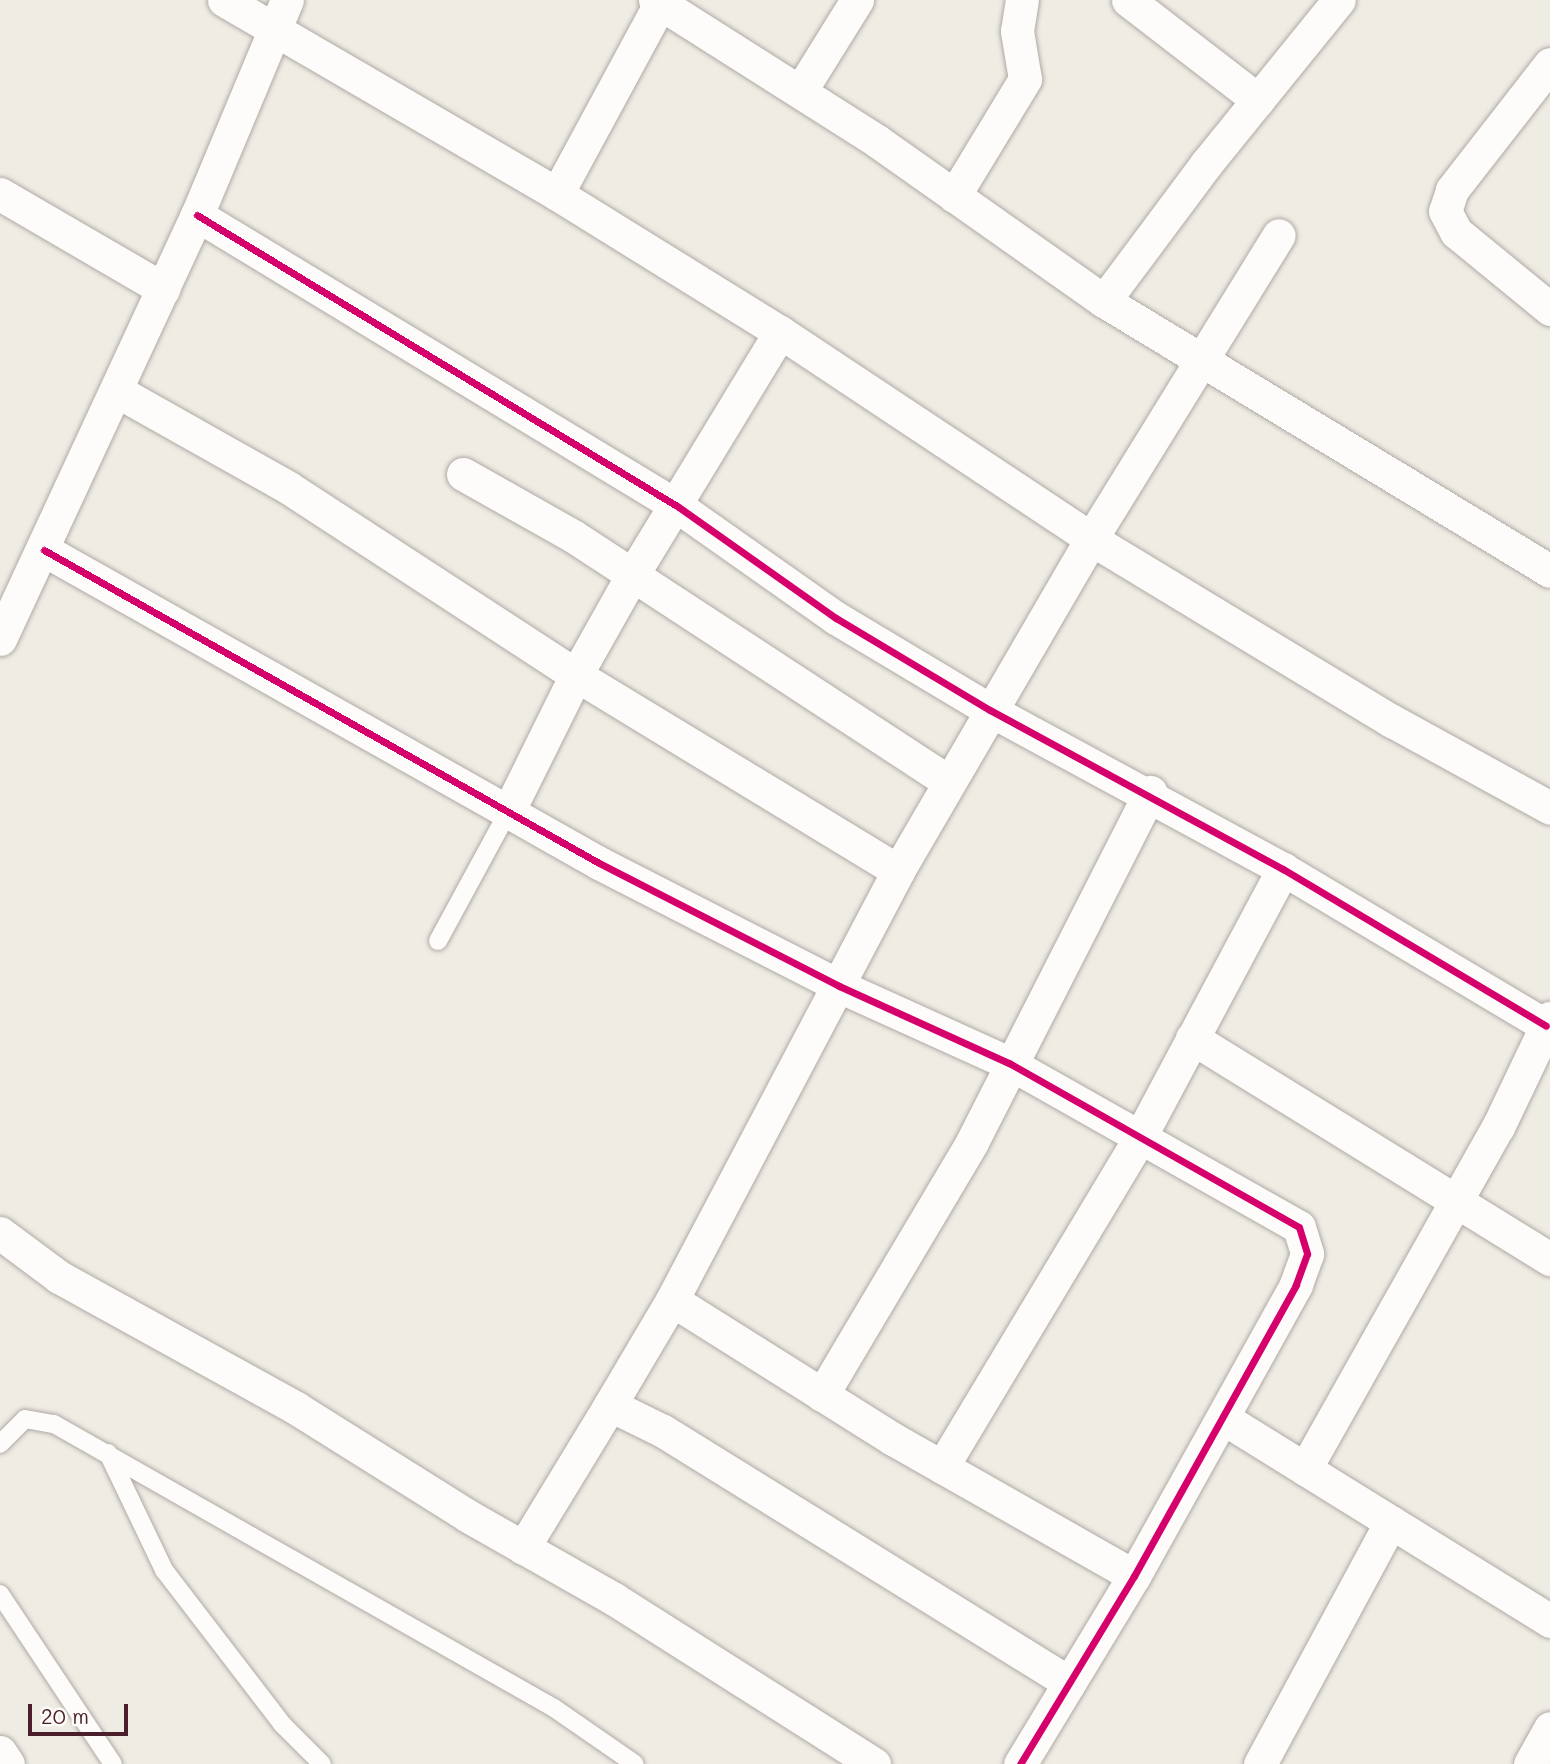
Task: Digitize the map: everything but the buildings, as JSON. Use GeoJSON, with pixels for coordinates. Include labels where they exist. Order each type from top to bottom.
{"type":"FeatureCollection","features":[{"type":"Feature","properties":{"kind":"street"},"geometry":{"type":"LineString","coordinates":[[224,0],[280,13],[557,194],[780,332],[1091,539],[1392,721],[1550,808]]}},
{"type":"Feature","properties":{"kind":"street"},"geometry":{"type":"LineString","coordinates":[[801,90],[858,0]]}},
{"type":"Feature","properties":{"kind":"street"},"geometry":{"type":"LineString","coordinates":[[954,196],[1025,79],[1017,31],[1023,0]]}},
{"type":"Feature","properties":{"kind":"street"},"geometry":{"type":"LineString","coordinates":[[1128,0],[1258,100]]}},
{"type":"Feature","properties":{"kind":"street"},"geometry":{"type":"LineString","coordinates":[[557,194],[659,1],[801,90],[1104,301],[1550,571]]}},
{"type":"Feature","properties":{"kind":"street"},"geometry":{"type":"LineString","coordinates":[[1104,301],[1258,100],[1325,5]]}},
{"type":"Feature","properties":{"kind":"street"},"geometry":{"type":"LineString","coordinates":[[0,639],[44,550],[197,215],[280,13]]}},
{"type":"Feature","properties":{"kind":"street"},"geometry":{"type":"LineString","coordinates":[[1550,64],[1452,190],[1445,211],[1456,232],[1550,310]]}},
{"type":"Feature","properties":{"kind":"street"},"geometry":{"type":"LineString","coordinates":[[0,194],[163,289]]}},
{"type":"Feature","properties":{"kind":"street"},"geometry":{"type":"LineString","coordinates":[[197,215],[677,506],[836,618],[990,710],[1150,792],[1548,1022],[1455,1203],[1305,1469]]}},
{"type":"Feature","properties":{"kind":"street"},"geometry":{"type":"LineString","coordinates":[[523,1548],[672,1300],[898,871],[990,710],[1091,539],[1279,234]]}},
{"type":"Feature","properties":{"kind":"street"},"geometry":{"type":"LineString","coordinates":[[508,812],[576,675],[633,574],[677,506],[780,332]]}},
{"type":"Feature","properties":{"kind":"street"},"geometry":{"type":"LineString","coordinates":[[117,391],[289,488],[576,675],[898,871]]}},
{"type":"Feature","properties":{"kind":"street"},"geometry":{"type":"LineString","coordinates":[[463,474],[633,574],[949,782]]}},
{"type":"Feature","properties":{"kind":"street"},"geometry":{"type":"LineString","coordinates":[[44,550],[508,812],[839,986],[1009,1063],[1289,1219],[1304,1235],[1304,1266],[1223,1418],[1134,1576],[1020,1764]]}},
{"type":"Feature","properties":{"kind":"street"},"geometry":{"type":"LineString","coordinates":[[822,1395],[946,1189],[1150,792]]}},
{"type":"Feature","properties":{"kind":"street"},"geometry":{"type":"LineString","coordinates":[[942,1466],[1140,1137],[1283,869]]}},
{"type":"Feature","properties":{"kind":"street"},"geometry":{"type":"LineString","coordinates":[[1192,1038],[1455,1203],[1550,1259]]}},
{"type":"Feature","properties":{"kind":"street"},"geometry":{"type":"LineString","coordinates":[[0,1233],[59,1277],[296,1408],[523,1548],[614,1599],[874,1764]]}},
{"type":"Feature","properties":{"kind":"street"},"geometry":{"type":"LineString","coordinates":[[672,1300],[822,1395],[1134,1576]]}},
{"type":"Feature","properties":{"kind":"street"},"geometry":{"type":"LineString","coordinates":[[610,1405],[663,1432],[1069,1683]]}},
{"type":"Feature","properties":{"kind":"street"},"geometry":{"type":"LineString","coordinates":[[1223,1418],[1550,1621]]}},
{"type":"Feature","properties":{"kind":"street"},"geometry":{"type":"LineString","coordinates":[[1260,1764],[1391,1522]]}},
{"type":"Feature","properties":{"kind":"street"},"geometry":{"type":"LineString","coordinates":[[1530,1764],[1550,1728]]}},
{"type":"Feature","properties":{"kind":"street"},"geometry":{"type":"LineString","coordinates":[[0,1752],[8,1764]]}},
{"type":"Feature","properties":{"kind":"lane"},"geometry":{"type":"LineString","coordinates":[[439,942],[508,812]]}},
{"type":"Feature","properties":{"kind":"lane"},"geometry":{"type":"LineString","coordinates":[[0,1444],[20,1422],[35,1418],[108,1453],[554,1708],[635,1764]]}},
{"type":"Feature","properties":{"kind":"lane"},"geometry":{"type":"LineString","coordinates":[[108,1453],[164,1570],[283,1725],[322,1764]]}},
{"type":"Feature","properties":{"kind":"lane"},"geometry":{"type":"LineString","coordinates":[[0,1594],[113,1764]]}},
{"type":"Feature","properties":{"kind":"cycle path"},"geometry":{"type":"LineString","coordinates":[[197,215],[677,506],[836,618],[990,710],[1283,869],[1546,1026]]}},
{"type":"Feature","properties":{"kind":"cycle path"},"geometry":{"type":"LineString","coordinates":[[44,550],[599,863],[839,986],[1009,1063],[1299,1227],[1307,1254],[1296,1285],[1134,1576],[1020,1764]]}}]}
